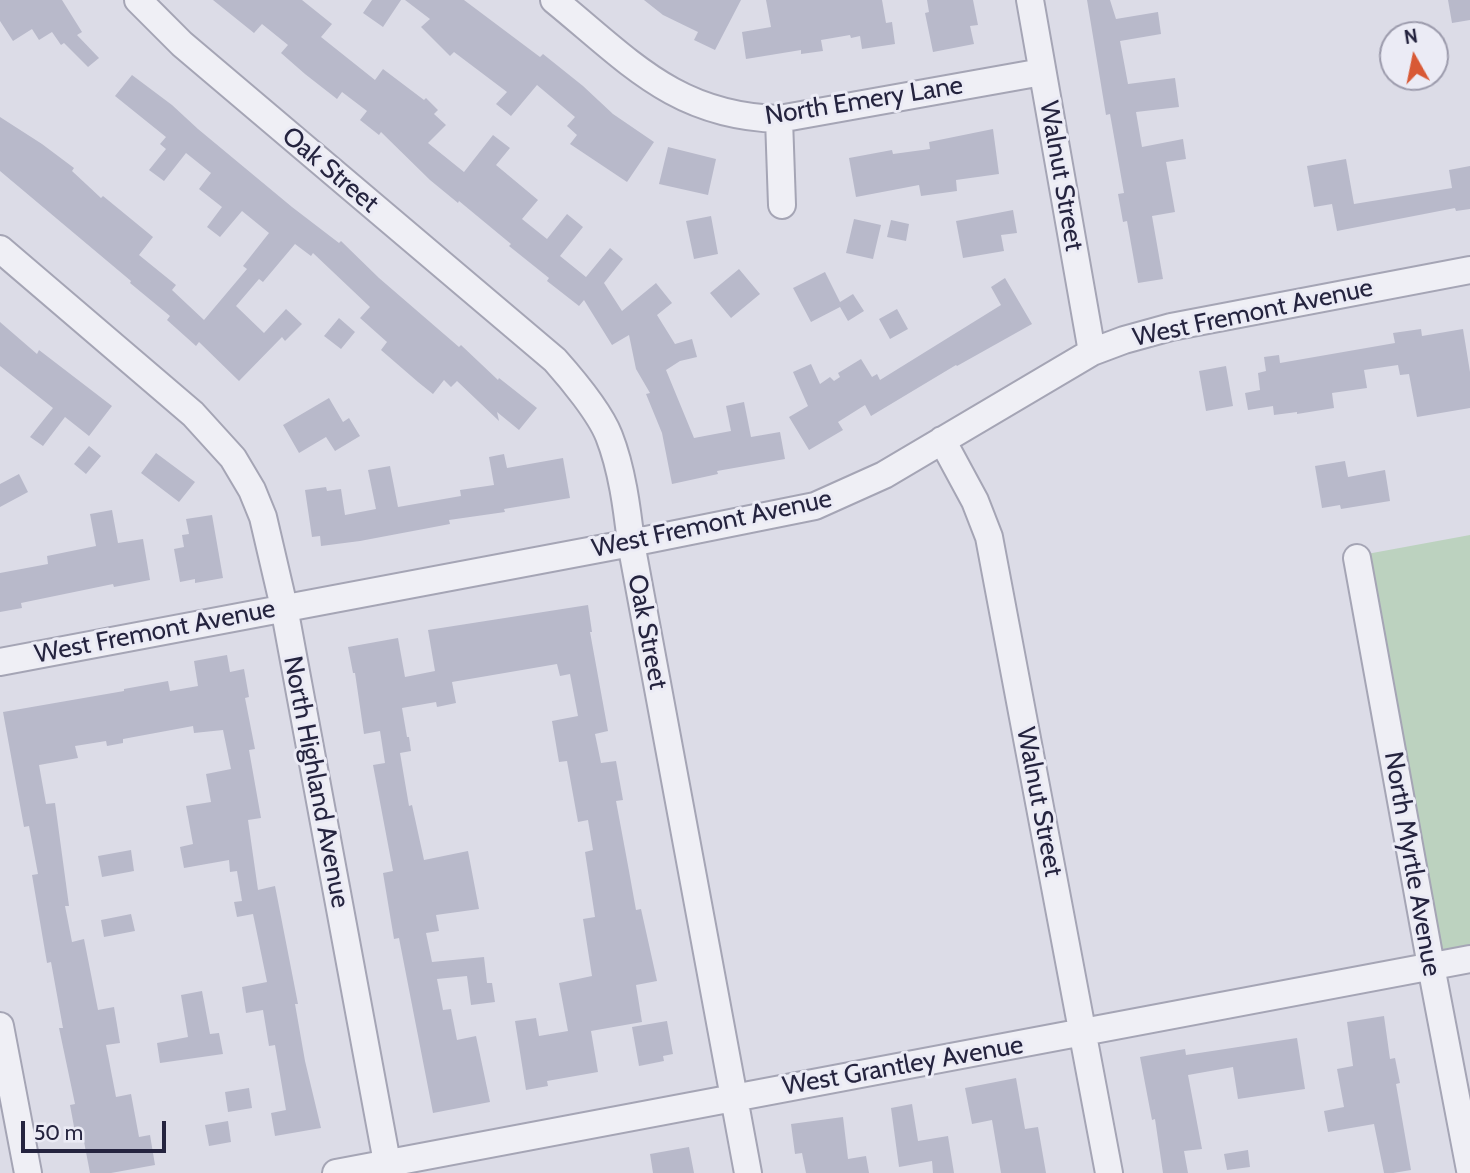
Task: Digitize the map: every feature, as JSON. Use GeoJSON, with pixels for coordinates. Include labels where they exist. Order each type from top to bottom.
{"type":"FeatureCollection","features":[{"type":"Feature","properties":{"kind":"street","name":"Oak Street"},"geometry":{"type":"LineString","coordinates":[[138,0],[193,53],[555,360],[573,381],[608,434],[626,502],[631,543],[748,1173]]}},
{"type":"Feature","properties":{"kind":"street","name":"North Emery Lane"},"geometry":{"type":"LineString","coordinates":[[554,0],[655,83],[702,106],[754,118],[779,119],[1042,72]]}},
{"type":"Feature","properties":{"kind":"street","name":"Walnut Street"},"geometry":{"type":"LineString","coordinates":[[1030,0],[1091,352]]}},
{"type":"Feature","properties":{"kind":"street"},"geometry":{"type":"LineString","coordinates":[[779,119],[782,205]]}},
{"type":"Feature","properties":{"kind":"street","name":"North Highland Avenue"},"geometry":{"type":"LineString","coordinates":[[0,248],[193,414],[233,458],[252,490],[263,517],[284,607],[389,1168]]}},
{"type":"Feature","properties":{"kind":"street","name":"West Fremont Avenue"},"geometry":{"type":"LineString","coordinates":[[0,662],[815,506],[884,475],[1091,352],[1124,340],[1171,327],[1470,270]]}},
{"type":"Feature","properties":{"kind":"street","name":"Walnut Street"},"geometry":{"type":"LineString","coordinates":[[942,440],[975,501],[989,537],[1109,1173]]}},
{"type":"Feature","properties":{"kind":"street","name":"North Myrtle Avenue"},"geometry":{"type":"LineString","coordinates":[[1357,558],[1470,1170]]}},
{"type":"Feature","properties":{"kind":"street","name":"West Grantley Avenue"},"geometry":{"type":"LineString","coordinates":[[336,1173],[389,1168],[734,1097],[1470,959]]}},
{"type":"Feature","properties":{"kind":"street"},"geometry":{"type":"LineString","coordinates":[[0,1026],[27,1173]]}},
{"type":"Feature","properties":{"kind":"green space"},"geometry":{"type":"Polygon","coordinates":[[[1470,535],[1470,948],[1443,949],[1367,554],[1470,535]]]}},
{"type":"Feature","properties":{"kind":"building"},"geometry":{"type":"Polygon","coordinates":[[[0,0],[62,0],[82,32],[77,35],[99,58],[88,67],[64,43],[61,45],[52,32],[39,40],[32,29],[13,41],[0,21],[0,0]]]}},
{"type":"Feature","properties":{"kind":"building"},"geometry":{"type":"Polygon","coordinates":[[[213,0],[302,0],[332,24],[321,37],[375,80],[383,69],[424,100],[426,98],[438,110],[434,114],[446,125],[428,143],[464,172],[493,135],[510,148],[496,165],[538,200],[522,219],[547,239],[567,214],[583,227],[560,256],[586,277],[610,248],[623,259],[604,283],[622,311],[656,283],[672,303],[657,315],[675,344],[692,339],[697,357],[680,361],[666,370],[694,438],[731,431],[726,406],[744,402],[751,437],[780,432],[785,459],[717,471],[718,474],[672,484],[662,433],[646,394],[650,393],[636,369],[629,335],[612,345],[584,300],[579,306],[547,281],[549,278],[459,201],[458,203],[430,180],[381,132],[379,135],[360,120],[367,111],[342,92],[337,99],[305,74],[281,53],[288,45],[262,24],[254,33],[213,0]]]}},
{"type":"Feature","properties":{"kind":"building"},"geometry":{"type":"Polygon","coordinates":[[[372,0],[401,0],[383,27],[363,13],[372,0]]]}},
{"type":"Feature","properties":{"kind":"building"},"geometry":{"type":"Polygon","coordinates":[[[405,0],[464,0],[540,57],[543,54],[613,114],[654,142],[627,182],[570,144],[577,135],[567,126],[575,117],[537,85],[511,116],[496,104],[507,92],[454,52],[450,56],[421,27],[430,19],[405,0]]]}},
{"type":"Feature","properties":{"kind":"building"},"geometry":{"type":"Polygon","coordinates":[[[644,0],[741,0],[715,50],[694,40],[698,32],[663,15],[644,0]]]}},
{"type":"Feature","properties":{"kind":"building"},"geometry":{"type":"Polygon","coordinates":[[[766,0],[882,0],[886,23],[892,22],[895,44],[862,49],[860,36],[851,38],[850,35],[821,40],[823,51],[801,54],[801,50],[746,59],[742,32],[771,27],[766,0]]]}},
{"type":"Feature","properties":{"kind":"building"},"geometry":{"type":"Polygon","coordinates":[[[927,0],[973,0],[978,25],[970,26],[974,44],[933,52],[925,13],[929,12],[927,0]]]}},
{"type":"Feature","properties":{"kind":"building"},"geometry":{"type":"Polygon","coordinates":[[[1087,0],[1110,0],[1116,19],[1158,12],[1161,34],[1120,41],[1128,84],[1175,78],[1179,107],[1136,112],[1142,147],[1183,139],[1186,159],[1166,162],[1175,212],[1152,216],[1163,279],[1138,283],[1127,221],[1123,222],[1118,194],[1124,193],[1110,114],[1106,115],[1087,0]]]}},
{"type":"Feature","properties":{"kind":"building"},"geometry":{"type":"Polygon","coordinates":[[[1448,0],[1470,0],[1470,20],[1452,23],[1448,0]]]}},
{"type":"Feature","properties":{"kind":"building"},"geometry":{"type":"Polygon","coordinates":[[[132,75],[172,105],[292,207],[339,243],[341,241],[379,278],[459,347],[461,345],[498,380],[499,378],[537,408],[519,430],[497,412],[499,421],[457,381],[451,387],[444,380],[433,394],[418,382],[381,350],[387,342],[360,318],[370,307],[313,253],[311,256],[295,244],[263,282],[259,279],[236,306],[264,333],[286,309],[302,324],[285,341],[282,337],[239,381],[199,342],[196,346],[167,320],[170,316],[130,283],[131,281],[0,171],[0,117],[74,168],[72,171],[101,198],[103,196],[153,237],[139,255],[176,285],[172,290],[204,320],[247,269],[243,266],[269,233],[242,211],[220,237],[207,227],[222,207],[199,189],[211,173],[186,153],[164,181],[149,170],[166,149],[160,144],[166,137],[115,96],[132,75]]]}},
{"type":"Feature","properties":{"kind":"building"},"geometry":{"type":"Polygon","coordinates":[[[993,129],[999,174],[956,180],[957,191],[921,196],[919,185],[856,197],[849,158],[892,150],[893,154],[930,149],[929,142],[993,129]]]}},
{"type":"Feature","properties":{"kind":"building"},"geometry":{"type":"Polygon","coordinates":[[[668,147],[716,159],[708,195],[659,184],[668,147]]]}},
{"type":"Feature","properties":{"kind":"building"},"geometry":{"type":"Polygon","coordinates":[[[1346,159],[1354,204],[1452,188],[1449,170],[1470,166],[1470,209],[1456,211],[1455,208],[1337,231],[1332,204],[1314,207],[1307,166],[1346,159]]]}},
{"type":"Feature","properties":{"kind":"building"},"geometry":{"type":"Polygon","coordinates":[[[1013,210],[1017,233],[1001,235],[1004,251],[963,258],[956,221],[1013,210]]]}},
{"type":"Feature","properties":{"kind":"building"},"geometry":{"type":"Polygon","coordinates":[[[711,216],[718,254],[694,259],[686,221],[711,216]]]}},
{"type":"Feature","properties":{"kind":"building"},"geometry":{"type":"Polygon","coordinates":[[[854,219],[881,225],[873,259],[846,253],[854,219]]]}},
{"type":"Feature","properties":{"kind":"building"},"geometry":{"type":"Polygon","coordinates":[[[891,220],[909,224],[906,241],[887,237],[891,220]]]}},
{"type":"Feature","properties":{"kind":"building"},"geometry":{"type":"Polygon","coordinates":[[[739,269],[760,294],[731,318],[710,293],[739,269]]]}},
{"type":"Feature","properties":{"kind":"building"},"geometry":{"type":"Polygon","coordinates":[[[825,272],[840,302],[853,294],[864,311],[848,321],[840,307],[811,322],[793,288],[825,272]]]}},
{"type":"Feature","properties":{"kind":"building"},"geometry":{"type":"Polygon","coordinates":[[[1005,278],[1032,324],[956,365],[871,416],[865,405],[838,422],[843,430],[809,450],[789,417],[808,406],[793,372],[811,364],[820,384],[830,377],[834,381],[840,377],[838,373],[861,359],[872,377],[877,374],[880,380],[1001,305],[991,287],[1005,278]]]}},
{"type":"Feature","properties":{"kind":"building"},"geometry":{"type":"Polygon","coordinates":[[[897,309],[908,329],[890,339],[879,319],[897,309]]]}},
{"type":"Feature","properties":{"kind":"building"},"geometry":{"type":"Polygon","coordinates":[[[339,318],[355,332],[341,349],[324,336],[339,318]]]}},
{"type":"Feature","properties":{"kind":"building"},"geometry":{"type":"Polygon","coordinates":[[[0,322],[37,354],[39,350],[112,406],[89,436],[65,417],[43,446],[30,437],[53,408],[0,366],[0,322]]]}},
{"type":"Feature","properties":{"kind":"building"},"geometry":{"type":"Polygon","coordinates":[[[1421,329],[1422,336],[1463,329],[1470,372],[1470,408],[1417,417],[1409,374],[1400,375],[1398,365],[1364,370],[1367,388],[1332,393],[1334,408],[1274,415],[1273,406],[1248,410],[1245,393],[1260,390],[1258,373],[1266,371],[1264,357],[1279,355],[1280,363],[1395,343],[1393,333],[1421,329]]]}},
{"type":"Feature","properties":{"kind":"building"},"geometry":{"type":"Polygon","coordinates":[[[1226,366],[1233,406],[1206,411],[1199,371],[1226,366]]]}},
{"type":"Feature","properties":{"kind":"building"},"geometry":{"type":"Polygon","coordinates":[[[329,398],[343,422],[349,418],[360,436],[335,451],[326,437],[299,453],[283,425],[329,398]]]}},
{"type":"Feature","properties":{"kind":"building"},"geometry":{"type":"Polygon","coordinates":[[[89,446],[101,456],[86,474],[74,464],[89,446]]]}},
{"type":"Feature","properties":{"kind":"building"},"geometry":{"type":"Polygon","coordinates":[[[156,453],[195,482],[179,502],[141,473],[156,453]]]}},
{"type":"Feature","properties":{"kind":"building"},"geometry":{"type":"Polygon","coordinates":[[[504,454],[507,468],[563,458],[570,498],[504,509],[505,512],[449,520],[450,524],[360,541],[321,546],[320,536],[312,537],[305,490],[326,487],[327,491],[341,489],[345,515],[376,509],[368,470],[390,466],[398,507],[461,496],[460,490],[494,485],[489,457],[504,454]]]}},
{"type":"Feature","properties":{"kind":"building"},"geometry":{"type":"Polygon","coordinates":[[[1345,461],[1348,477],[1385,470],[1390,501],[1341,509],[1340,505],[1322,508],[1315,466],[1345,461]]]}},
{"type":"Feature","properties":{"kind":"building"},"geometry":{"type":"Polygon","coordinates":[[[19,474],[28,492],[0,507],[0,484],[19,474]]]}},
{"type":"Feature","properties":{"kind":"building"},"geometry":{"type":"Polygon","coordinates":[[[112,510],[118,543],[143,539],[150,580],[114,587],[113,584],[21,603],[22,608],[0,612],[0,573],[48,564],[47,556],[96,546],[90,514],[112,510]]]}},
{"type":"Feature","properties":{"kind":"building"},"geometry":{"type":"Polygon","coordinates":[[[212,515],[223,578],[195,583],[195,579],[180,582],[174,549],[184,547],[182,535],[189,534],[186,519],[212,515]]]}},
{"type":"Feature","properties":{"kind":"building"},"geometry":{"type":"Polygon","coordinates":[[[588,605],[590,632],[608,731],[595,734],[601,763],[616,761],[623,800],[616,801],[636,910],[641,909],[657,981],[636,985],[642,1022],[591,1031],[598,1072],[547,1081],[548,1086],[526,1090],[515,1021],[536,1018],[539,1036],[568,1031],[559,983],[592,976],[583,919],[595,917],[585,852],[593,850],[588,820],[578,822],[567,761],[559,762],[552,721],[578,716],[570,674],[560,676],[557,664],[452,682],[456,703],[437,707],[436,702],[402,708],[411,751],[400,753],[409,806],[412,805],[424,860],[468,851],[479,909],[436,915],[439,931],[426,933],[432,962],[484,957],[487,983],[492,983],[495,1002],[471,1005],[467,976],[437,979],[443,1010],[451,1009],[457,1040],[476,1036],[490,1102],[433,1113],[399,938],[394,939],[383,873],[393,871],[373,765],[385,763],[380,731],[364,734],[355,673],[348,647],[398,638],[405,677],[435,671],[428,630],[588,605]]]}},
{"type":"Feature","properties":{"kind":"building"},"geometry":{"type":"Polygon","coordinates":[[[227,655],[230,672],[244,669],[249,697],[245,698],[255,749],[249,750],[261,818],[248,820],[258,890],[275,886],[298,1004],[295,1004],[305,1061],[321,1128],[275,1136],[271,1113],[286,1110],[275,1045],[269,1046],[263,1010],[246,1013],[242,987],[267,982],[253,914],[237,917],[234,902],[242,901],[237,871],[230,872],[229,860],[184,868],[180,847],[193,844],[186,806],[211,802],[206,774],[231,769],[223,730],[194,733],[193,726],[123,739],[123,743],[107,746],[106,741],[75,746],[78,758],[39,765],[46,804],[55,803],[69,906],[65,906],[72,942],[84,939],[98,1010],[114,1007],[120,1043],[106,1045],[116,1097],[131,1094],[139,1137],[150,1135],[155,1165],[111,1173],[90,1173],[82,1131],[75,1132],[70,1105],[75,1104],[59,1028],[63,1028],[51,962],[47,963],[32,875],[38,874],[29,826],[24,827],[3,712],[168,681],[170,691],[198,686],[194,661],[227,655]]]}},
{"type":"Feature","properties":{"kind":"building"},"geometry":{"type":"Polygon","coordinates":[[[131,850],[134,871],[102,877],[98,856],[131,850]]]}},
{"type":"Feature","properties":{"kind":"building"},"geometry":{"type":"Polygon","coordinates":[[[131,914],[135,931],[104,937],[101,920],[131,914]]]}},
{"type":"Feature","properties":{"kind":"building"},"geometry":{"type":"Polygon","coordinates":[[[202,991],[210,1034],[219,1033],[223,1054],[160,1063],[157,1043],[188,1037],[181,995],[202,991]]]}},
{"type":"Feature","properties":{"kind":"building"},"geometry":{"type":"Polygon","coordinates":[[[1384,1016],[1390,1059],[1395,1058],[1400,1083],[1396,1084],[1411,1170],[1393,1173],[1384,1173],[1374,1124],[1328,1132],[1324,1111],[1344,1107],[1337,1069],[1353,1066],[1347,1022],[1384,1016]]]}},
{"type":"Feature","properties":{"kind":"building"},"geometry":{"type":"Polygon","coordinates":[[[667,1021],[673,1054],[663,1056],[664,1061],[639,1066],[632,1027],[667,1021]]]}},
{"type":"Feature","properties":{"kind":"building"},"geometry":{"type":"Polygon","coordinates":[[[1297,1038],[1305,1089],[1238,1099],[1233,1067],[1188,1075],[1202,1149],[1184,1151],[1188,1173],[1163,1173],[1155,1119],[1152,1120],[1140,1057],[1185,1049],[1186,1055],[1297,1038]]]}},
{"type":"Feature","properties":{"kind":"building"},"geometry":{"type":"Polygon","coordinates":[[[1016,1078],[1025,1129],[1038,1127],[1046,1173],[1001,1173],[992,1120],[972,1124],[965,1088],[1016,1078]]]}},
{"type":"Feature","properties":{"kind":"building"},"geometry":{"type":"Polygon","coordinates":[[[249,1088],[252,1108],[228,1112],[225,1092],[249,1088]]]}},
{"type":"Feature","properties":{"kind":"building"},"geometry":{"type":"Polygon","coordinates":[[[912,1104],[918,1141],[948,1136],[954,1173],[933,1173],[932,1161],[899,1167],[891,1108],[912,1104]]]}},
{"type":"Feature","properties":{"kind":"building"},"geometry":{"type":"Polygon","coordinates":[[[843,1117],[848,1159],[866,1156],[869,1173],[806,1173],[802,1153],[795,1154],[791,1124],[843,1117]]]}},
{"type":"Feature","properties":{"kind":"building"},"geometry":{"type":"Polygon","coordinates":[[[228,1121],[231,1142],[209,1146],[205,1125],[228,1121]]]}},
{"type":"Feature","properties":{"kind":"building"},"geometry":{"type":"Polygon","coordinates":[[[689,1147],[694,1173],[653,1173],[650,1154],[689,1147]]]}},
{"type":"Feature","properties":{"kind":"building"},"geometry":{"type":"Polygon","coordinates":[[[1248,1150],[1250,1167],[1227,1170],[1224,1154],[1248,1150]]]}}]}
